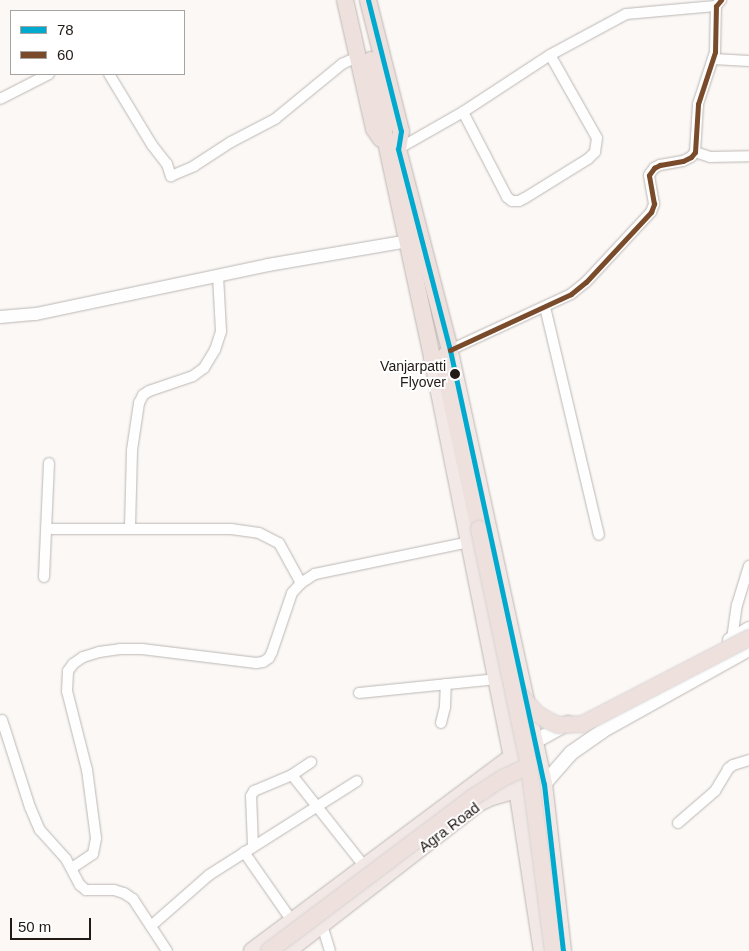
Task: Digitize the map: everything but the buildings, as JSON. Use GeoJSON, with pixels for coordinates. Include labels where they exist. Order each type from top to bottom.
{"type":"FeatureCollection","features":[{"type":"Feature","properties":{"kind":"highway"},"geometry":{"type":"LineString","coordinates":[[345,0],[374,129],[391,143]]}},
{"type":"Feature","properties":{"kind":"highway"},"geometry":{"type":"LineString","coordinates":[[355,0],[414,240],[432,357],[436,358],[439,366],[444,369]]}},
{"type":"Feature","properties":{"kind":"highway"},"geometry":{"type":"LineString","coordinates":[[368,0],[401,131],[391,143]]}},
{"type":"Feature","properties":{"kind":"highway"},"geometry":{"type":"LineString","coordinates":[[414,240],[450,351],[446,355],[447,364],[444,369],[529,766],[553,951]]}},
{"type":"Feature","properties":{"kind":"highway"},"geometry":{"type":"LineString","coordinates":[[513,687],[536,713],[547,720],[558,725],[583,724],[747,647]]}},
{"type":"Feature","properties":{"kind":"highway"},"geometry":{"type":"LineString","coordinates":[[269,951],[472,798],[503,778],[529,766]]}},
{"type":"Feature","properties":{"kind":"main road"},"geometry":{"type":"LineString","coordinates":[[450,351],[544,784],[563,951]]}},
{"type":"Feature","properties":{"kind":"main road"},"geometry":{"type":"LineString","coordinates":[[432,357],[512,756],[542,951]]}},
{"type":"Feature","properties":{"kind":"main road","name":"Agra Road"},"geometry":{"type":"LineString","coordinates":[[252,951],[512,756],[534,742],[749,629]]}},
{"type":"Feature","properties":{"kind":"main road"},"geometry":{"type":"LineString","coordinates":[[544,784],[571,753],[602,731],[747,647]]}},
{"type":"Feature","properties":{"kind":"main road","name":"Agra Road"},"geometry":{"type":"LineString","coordinates":[[288,951],[479,803],[517,789],[544,784]]}},
{"type":"Feature","properties":{"kind":"street"},"geometry":{"type":"LineString","coordinates":[[391,143],[463,112],[550,55],[626,14],[719,3],[717,44],[701,89],[698,104],[696,152],[683,161],[660,165],[654,168],[649,175],[654,204],[651,212],[586,282],[571,294],[450,351]]}},
{"type":"Feature","properties":{"kind":"street"},"geometry":{"type":"LineString","coordinates":[[463,112],[507,197],[512,201],[520,201],[588,159],[596,152],[597,138],[550,55]]}},
{"type":"Feature","properties":{"kind":"street"},"geometry":{"type":"LineString","coordinates":[[111,75],[152,145],[167,164],[171,176],[188,170],[231,142],[275,119],[342,64],[359,56]]}},
{"type":"Feature","properties":{"kind":"street"},"geometry":{"type":"LineString","coordinates":[[713,59],[749,61]]}},
{"type":"Feature","properties":{"kind":"street"},"geometry":{"type":"LineString","coordinates":[[0,99],[47,75]]}},
{"type":"Feature","properties":{"kind":"street"},"geometry":{"type":"LineString","coordinates":[[696,152],[710,158],[749,156]]}},
{"type":"Feature","properties":{"kind":"street"},"geometry":{"type":"LineString","coordinates":[[0,317],[36,314],[218,276],[414,240]]}},
{"type":"Feature","properties":{"kind":"street"},"geometry":{"type":"LineString","coordinates":[[130,527],[132,450],[139,404],[143,395],[149,391],[193,376],[204,368],[215,350],[221,331],[218,276]]}},
{"type":"Feature","properties":{"kind":"street"},"geometry":{"type":"LineString","coordinates":[[545,307],[599,534]]}},
{"type":"Feature","properties":{"kind":"street"},"geometry":{"type":"LineString","coordinates":[[44,577],[49,463]]}},
{"type":"Feature","properties":{"kind":"street"},"geometry":{"type":"LineString","coordinates":[[47,529],[130,527],[179,530],[231,529],[259,533],[279,543],[301,583]]}},
{"type":"Feature","properties":{"kind":"street"},"geometry":{"type":"LineString","coordinates":[[72,868],[93,854],[96,838],[87,770],[67,691],[68,671],[72,664],[84,657],[99,652],[120,649],[263,662],[272,652],[292,593],[301,583],[315,574],[490,537]]}},
{"type":"Feature","properties":{"kind":"street"},"geometry":{"type":"LineString","coordinates":[[747,647],[732,639],[737,605],[749,566]]}},
{"type":"Feature","properties":{"kind":"street"},"geometry":{"type":"LineString","coordinates":[[359,692],[497,679]]}},
{"type":"Feature","properties":{"kind":"street"},"geometry":{"type":"LineString","coordinates":[[442,723],[446,684]]}},
{"type":"Feature","properties":{"kind":"street"},"geometry":{"type":"LineString","coordinates":[[2,720],[36,822],[72,868],[80,885],[86,890],[114,890],[124,893],[133,899],[167,951]]}},
{"type":"Feature","properties":{"kind":"street"},"geometry":{"type":"LineString","coordinates":[[678,823],[715,790],[728,769],[733,765],[749,760]]}},
{"type":"Feature","properties":{"kind":"street"},"geometry":{"type":"LineString","coordinates":[[253,845],[251,796],[260,788],[292,775],[311,762]]}},
{"type":"Feature","properties":{"kind":"street"},"geometry":{"type":"LineString","coordinates":[[292,775],[365,866]]}},
{"type":"Feature","properties":{"kind":"street"},"geometry":{"type":"LineString","coordinates":[[152,926],[171,910],[194,886],[253,845],[357,781]]}},
{"type":"Feature","properties":{"kind":"street"},"geometry":{"type":"LineString","coordinates":[[244,852],[292,921]]}},
{"type":"Feature","properties":{"kind":"street"},"geometry":{"type":"LineString","coordinates":[[322,925],[330,951]]}},
{"type":"Feature","properties":{"kind":"transit line","name":"78"},"geometry":{"type":"LineString","coordinates":[[368,0],[401,131],[398,149],[450,350],[544,784],[563,951]]}},
{"type":"Feature","properties":{"kind":"transit line","name":"60"},"geometry":{"type":"LineString","coordinates":[[450,350],[571,294],[586,282],[651,212],[654,204],[649,175],[654,168],[660,165],[683,161],[691,157],[695,152],[698,104],[715,52],[716,6],[721,0]]}},
{"type":"Feature","properties":{"kind":"place","name":"Vanjarpatti Flyover"},"geometry":{"type":"Point","coordinates":[455,374]}}]}
